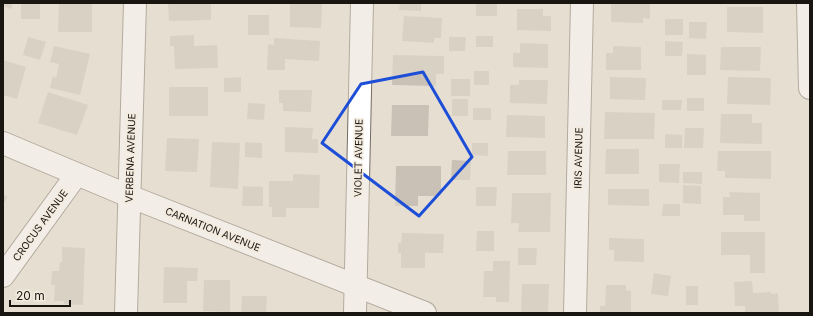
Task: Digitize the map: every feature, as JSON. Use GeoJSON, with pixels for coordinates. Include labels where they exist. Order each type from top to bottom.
{"type":"FeatureCollection","features":[{"type":"Feature","properties":{"kind":"street","name":"VERBENA AVENUE"},"geometry":{"type":"LineString","coordinates":[[126,313],[135,3]]}},
{"type":"Feature","properties":{"kind":"street","name":"VIOLET AVENUE"},"geometry":{"type":"LineString","coordinates":[[355,313],[362,3]]}},
{"type":"Feature","properties":{"kind":"street","name":"IRIS AVENUE"},"geometry":{"type":"LineString","coordinates":[[575,313],[582,3]]}},
{"type":"Feature","properties":{"kind":"street"},"geometry":{"type":"LineString","coordinates":[[808,3],[810,88]]}},
{"type":"Feature","properties":{"kind":"street","name":"CARNATION AVENUE"},"geometry":{"type":"LineString","coordinates":[[3,143],[129,196],[425,313]]}},
{"type":"Feature","properties":{"kind":"street","name":"CROCUS AVENUE"},"geometry":{"type":"LineString","coordinates":[[3,276],[77,174]]}},
{"type":"Feature","properties":{"kind":"highlighted area"},"geometry":{"type":"Polygon","coordinates":[[[423,72],[472,157],[419,216],[322,143],[361,84],[423,72]]]}},
{"type":"Feature","properties":{"kind":"building"},"geometry":{"type":"Polygon","coordinates":[[[3,3],[13,3],[11,9],[3,6],[3,3]]]}},
{"type":"Feature","properties":{"kind":"building"},"geometry":{"type":"Polygon","coordinates":[[[21,3],[40,3],[40,19],[21,19],[21,3]]]}},
{"type":"Feature","properties":{"kind":"building"},"geometry":{"type":"Polygon","coordinates":[[[59,3],[92,3],[92,32],[58,32],[59,3]]]}},
{"type":"Feature","properties":{"kind":"building"},"geometry":{"type":"Polygon","coordinates":[[[168,3],[211,3],[211,20],[169,21],[168,3]]]}},
{"type":"Feature","properties":{"kind":"building"},"geometry":{"type":"Polygon","coordinates":[[[290,3],[322,4],[321,28],[290,27],[290,3]]]}},
{"type":"Feature","properties":{"kind":"building"},"geometry":{"type":"Polygon","coordinates":[[[400,3],[421,3],[421,11],[399,10],[400,3]]]}},
{"type":"Feature","properties":{"kind":"building"},"geometry":{"type":"Polygon","coordinates":[[[476,3],[497,3],[497,16],[476,16],[476,3]]]}},
{"type":"Feature","properties":{"kind":"building"},"geometry":{"type":"Polygon","coordinates":[[[611,3],[650,4],[650,19],[643,18],[643,23],[611,22],[611,3]]]}},
{"type":"Feature","properties":{"kind":"building"},"geometry":{"type":"Polygon","coordinates":[[[727,7],[763,7],[763,33],[727,32],[727,7]]]}},
{"type":"Feature","properties":{"kind":"building"},"geometry":{"type":"Polygon","coordinates":[[[517,9],[543,9],[543,16],[551,16],[551,31],[517,30],[517,9]]]}},
{"type":"Feature","properties":{"kind":"building"},"geometry":{"type":"Polygon","coordinates":[[[248,15],[269,15],[269,35],[248,35],[248,15]]]}},
{"type":"Feature","properties":{"kind":"building"},"geometry":{"type":"Polygon","coordinates":[[[404,16],[442,18],[441,38],[434,38],[434,43],[402,41],[404,16]]]}},
{"type":"Feature","properties":{"kind":"building"},"geometry":{"type":"Polygon","coordinates":[[[665,19],[683,19],[683,35],[665,35],[665,19]]]}},
{"type":"Feature","properties":{"kind":"building"},"geometry":{"type":"Polygon","coordinates":[[[689,22],[707,22],[706,39],[689,38],[689,22]]]}},
{"type":"Feature","properties":{"kind":"building"},"geometry":{"type":"Polygon","coordinates":[[[194,35],[194,46],[217,45],[218,68],[175,69],[174,46],[170,46],[170,36],[194,35]]]}},
{"type":"Feature","properties":{"kind":"building"},"geometry":{"type":"Polygon","coordinates":[[[476,36],[493,36],[493,47],[476,47],[476,36]]]}},
{"type":"Feature","properties":{"kind":"building"},"geometry":{"type":"Polygon","coordinates":[[[28,37],[46,42],[40,60],[23,55],[28,37]]]}},
{"type":"Feature","properties":{"kind":"building"},"geometry":{"type":"Polygon","coordinates":[[[449,37],[466,37],[465,51],[449,51],[449,37]]]}},
{"type":"Feature","properties":{"kind":"building"},"geometry":{"type":"Polygon","coordinates":[[[274,38],[320,41],[319,61],[285,59],[285,70],[267,70],[268,44],[274,45],[274,38]]]}},
{"type":"Feature","properties":{"kind":"building"},"geometry":{"type":"Polygon","coordinates":[[[665,41],[683,42],[682,56],[665,56],[665,41]]]}},
{"type":"Feature","properties":{"kind":"building"},"geometry":{"type":"Polygon","coordinates":[[[520,43],[548,44],[548,68],[513,67],[513,53],[520,53],[520,43]]]}},
{"type":"Feature","properties":{"kind":"building"},"geometry":{"type":"Polygon","coordinates":[[[54,46],[90,54],[80,95],[50,88],[53,76],[56,78],[59,64],[50,62],[54,46]]]}},
{"type":"Feature","properties":{"kind":"building"},"geometry":{"type":"Polygon","coordinates":[[[613,46],[641,47],[641,70],[606,70],[606,53],[613,53],[613,46]]]}},
{"type":"Feature","properties":{"kind":"building"},"geometry":{"type":"Polygon","coordinates":[[[721,47],[761,47],[760,71],[720,70],[721,47]]]}},
{"type":"Feature","properties":{"kind":"building"},"geometry":{"type":"Polygon","coordinates":[[[687,54],[706,55],[706,75],[687,75],[687,54]]]}},
{"type":"Feature","properties":{"kind":"building"},"geometry":{"type":"Polygon","coordinates":[[[393,55],[444,56],[444,74],[436,74],[436,86],[392,85],[393,55]]]}},
{"type":"Feature","properties":{"kind":"building"},"geometry":{"type":"Polygon","coordinates":[[[3,60],[26,67],[17,99],[3,95],[3,60]]]}},
{"type":"Feature","properties":{"kind":"building"},"geometry":{"type":"Polygon","coordinates":[[[474,71],[489,71],[489,85],[474,85],[474,71]]]}},
{"type":"Feature","properties":{"kind":"building"},"geometry":{"type":"Polygon","coordinates":[[[241,77],[241,92],[224,92],[224,78],[241,77]]]}},
{"type":"Feature","properties":{"kind":"building"},"geometry":{"type":"Polygon","coordinates":[[[610,77],[646,78],[645,100],[610,99],[610,77]]]}},
{"type":"Feature","properties":{"kind":"building"},"geometry":{"type":"Polygon","coordinates":[[[728,77],[771,78],[770,105],[727,104],[728,77]]]}},
{"type":"Feature","properties":{"kind":"building"},"geometry":{"type":"Polygon","coordinates":[[[451,79],[470,79],[470,96],[451,96],[451,79]]]}},
{"type":"Feature","properties":{"kind":"building"},"geometry":{"type":"Polygon","coordinates":[[[519,80],[548,80],[547,104],[510,103],[510,85],[519,85],[519,80]]]}},
{"type":"Feature","properties":{"kind":"building"},"geometry":{"type":"Polygon","coordinates":[[[169,87],[208,87],[208,116],[169,116],[169,87]]]}},
{"type":"Feature","properties":{"kind":"building"},"geometry":{"type":"Polygon","coordinates":[[[279,90],[312,90],[311,112],[283,111],[283,103],[279,103],[279,90]]]}},
{"type":"Feature","properties":{"kind":"building"},"geometry":{"type":"Polygon","coordinates":[[[48,92],[88,105],[77,135],[38,123],[48,92]]]}},
{"type":"Feature","properties":{"kind":"building"},"geometry":{"type":"Polygon","coordinates":[[[687,98],[704,98],[704,111],[687,111],[687,98]]]}},
{"type":"Feature","properties":{"kind":"building"},"geometry":{"type":"Polygon","coordinates":[[[452,99],[468,99],[468,116],[452,116],[452,99]]]}},
{"type":"Feature","properties":{"kind":"building"},"geometry":{"type":"Polygon","coordinates":[[[662,100],[682,100],[681,110],[662,110],[662,100]]]}},
{"type":"Feature","properties":{"kind":"building"},"geometry":{"type":"Polygon","coordinates":[[[248,103],[265,104],[264,120],[247,119],[248,103]]]}},
{"type":"Feature","properties":{"kind":"building"},"geometry":{"type":"Polygon","coordinates":[[[392,105],[429,105],[428,136],[391,136],[392,105]]]}},
{"type":"Feature","properties":{"kind":"building"},"geometry":{"type":"Polygon","coordinates":[[[473,108],[491,108],[491,120],[473,120],[473,108]]]}},
{"type":"Feature","properties":{"kind":"building"},"geometry":{"type":"Polygon","coordinates":[[[605,112],[655,113],[654,139],[604,139],[605,112]]]}},
{"type":"Feature","properties":{"kind":"building"},"geometry":{"type":"Polygon","coordinates":[[[721,114],[752,114],[752,123],[762,123],[762,144],[720,143],[721,114]]]}},
{"type":"Feature","properties":{"kind":"building"},"geometry":{"type":"Polygon","coordinates":[[[507,115],[545,116],[545,138],[506,137],[507,115]]]}},
{"type":"Feature","properties":{"kind":"building"},"geometry":{"type":"Polygon","coordinates":[[[285,127],[313,128],[312,139],[318,139],[318,153],[285,152],[285,127]]]}},
{"type":"Feature","properties":{"kind":"building"},"geometry":{"type":"Polygon","coordinates":[[[685,128],[704,128],[703,148],[684,148],[685,128]]]}},
{"type":"Feature","properties":{"kind":"building"},"geometry":{"type":"Polygon","coordinates":[[[665,134],[682,135],[682,148],[665,148],[665,134]]]}},
{"type":"Feature","properties":{"kind":"building"},"geometry":{"type":"Polygon","coordinates":[[[167,138],[199,139],[197,172],[165,171],[167,138]]]}},
{"type":"Feature","properties":{"kind":"building"},"geometry":{"type":"Polygon","coordinates":[[[212,142],[240,143],[238,189],[210,187],[212,142]]]}},
{"type":"Feature","properties":{"kind":"building"},"geometry":{"type":"Polygon","coordinates":[[[245,142],[262,143],[262,158],[245,157],[245,142]]]}},
{"type":"Feature","properties":{"kind":"building"},"geometry":{"type":"Polygon","coordinates":[[[472,143],[488,143],[488,156],[472,155],[472,143]]]}},
{"type":"Feature","properties":{"kind":"building"},"geometry":{"type":"Polygon","coordinates":[[[606,149],[639,149],[639,174],[605,174],[606,149]]]}},
{"type":"Feature","properties":{"kind":"building"},"geometry":{"type":"Polygon","coordinates":[[[508,151],[546,151],[546,175],[507,175],[508,151]]]}},
{"type":"Feature","properties":{"kind":"building"},"geometry":{"type":"Polygon","coordinates":[[[718,151],[771,151],[771,179],[725,178],[725,171],[717,171],[718,151]]]}},
{"type":"Feature","properties":{"kind":"building"},"geometry":{"type":"Polygon","coordinates":[[[452,160],[471,161],[470,180],[451,180],[452,160]]]}},
{"type":"Feature","properties":{"kind":"building"},"geometry":{"type":"Polygon","coordinates":[[[659,164],[680,164],[679,183],[659,182],[659,164]]]}},
{"type":"Feature","properties":{"kind":"building"},"geometry":{"type":"Polygon","coordinates":[[[396,166],[441,166],[441,196],[418,196],[418,206],[395,206],[396,166]]]}},
{"type":"Feature","properties":{"kind":"building"},"geometry":{"type":"Polygon","coordinates":[[[683,172],[702,172],[702,184],[683,183],[683,172]]]}},
{"type":"Feature","properties":{"kind":"building"},"geometry":{"type":"Polygon","coordinates":[[[293,174],[320,175],[319,208],[286,208],[286,217],[272,217],[272,207],[269,207],[269,181],[293,181],[293,174]]]}},
{"type":"Feature","properties":{"kind":"building"},"geometry":{"type":"Polygon","coordinates":[[[683,185],[701,186],[701,204],[683,203],[683,185]]]}},
{"type":"Feature","properties":{"kind":"building"},"geometry":{"type":"Polygon","coordinates":[[[243,186],[263,187],[263,206],[242,206],[243,186]]]}},
{"type":"Feature","properties":{"kind":"building"},"geometry":{"type":"Polygon","coordinates":[[[476,187],[497,187],[496,206],[476,206],[476,187]]]}},
{"type":"Feature","properties":{"kind":"building"},"geometry":{"type":"Polygon","coordinates":[[[608,189],[649,189],[649,206],[608,205],[608,189]]]}},
{"type":"Feature","properties":{"kind":"building"},"geometry":{"type":"Polygon","coordinates":[[[729,192],[760,193],[760,221],[744,221],[744,215],[723,215],[723,197],[730,197],[729,192]]]}},
{"type":"Feature","properties":{"kind":"building"},"geometry":{"type":"Polygon","coordinates":[[[512,193],[551,193],[550,232],[518,232],[519,223],[511,223],[512,193]]]}},
{"type":"Feature","properties":{"kind":"building"},"geometry":{"type":"Polygon","coordinates":[[[3,194],[8,197],[3,204],[3,194]]]}},
{"type":"Feature","properties":{"kind":"building"},"geometry":{"type":"Polygon","coordinates":[[[663,204],[680,204],[680,216],[662,216],[663,204]]]}},
{"type":"Feature","properties":{"kind":"building"},"geometry":{"type":"Polygon","coordinates":[[[477,231],[494,231],[494,251],[476,251],[477,231]]]}},
{"type":"Feature","properties":{"kind":"building"},"geometry":{"type":"Polygon","coordinates":[[[721,232],[765,232],[765,273],[750,273],[750,255],[721,255],[721,232]]]}},
{"type":"Feature","properties":{"kind":"building"},"geometry":{"type":"Polygon","coordinates":[[[402,233],[444,234],[443,253],[425,253],[425,268],[401,268],[401,253],[398,253],[398,243],[401,243],[402,233]]]}},
{"type":"Feature","properties":{"kind":"building"},"geometry":{"type":"Polygon","coordinates":[[[609,238],[644,239],[644,262],[614,261],[614,250],[609,250],[609,238]]]}},
{"type":"Feature","properties":{"kind":"building"},"geometry":{"type":"Polygon","coordinates":[[[62,247],[85,248],[83,305],[64,304],[64,301],[54,301],[55,285],[51,285],[52,271],[59,271],[60,262],[62,262],[62,247]]]}},
{"type":"Feature","properties":{"kind":"building"},"geometry":{"type":"Polygon","coordinates":[[[518,248],[537,248],[536,265],[518,265],[518,248]]]}},
{"type":"Feature","properties":{"kind":"building"},"geometry":{"type":"Polygon","coordinates":[[[493,261],[510,261],[509,302],[496,302],[496,297],[483,297],[484,271],[493,271],[493,261]]]}},
{"type":"Feature","properties":{"kind":"building"},"geometry":{"type":"Polygon","coordinates":[[[164,267],[198,268],[197,281],[187,281],[187,303],[163,303],[164,267]]]}},
{"type":"Feature","properties":{"kind":"building"},"geometry":{"type":"Polygon","coordinates":[[[654,273],[671,276],[668,296],[651,294],[654,273]]]}},
{"type":"Feature","properties":{"kind":"building"},"geometry":{"type":"Polygon","coordinates":[[[204,280],[230,280],[230,312],[203,311],[204,280]]]}},
{"type":"Feature","properties":{"kind":"building"},"geometry":{"type":"Polygon","coordinates":[[[752,281],[753,293],[778,293],[779,313],[745,313],[745,306],[735,306],[734,282],[752,281]]]}},
{"type":"Feature","properties":{"kind":"building"},"geometry":{"type":"Polygon","coordinates":[[[522,284],[549,284],[548,313],[521,313],[522,284]]]}},
{"type":"Feature","properties":{"kind":"building"},"geometry":{"type":"Polygon","coordinates":[[[606,285],[626,285],[626,290],[631,291],[631,313],[600,313],[600,306],[605,306],[606,285]]]}},
{"type":"Feature","properties":{"kind":"building"},"geometry":{"type":"Polygon","coordinates":[[[686,286],[698,286],[698,305],[686,305],[686,286]]]}},
{"type":"Feature","properties":{"kind":"building"},"geometry":{"type":"Polygon","coordinates":[[[242,296],[267,296],[266,313],[241,313],[242,296]]]}}]}
